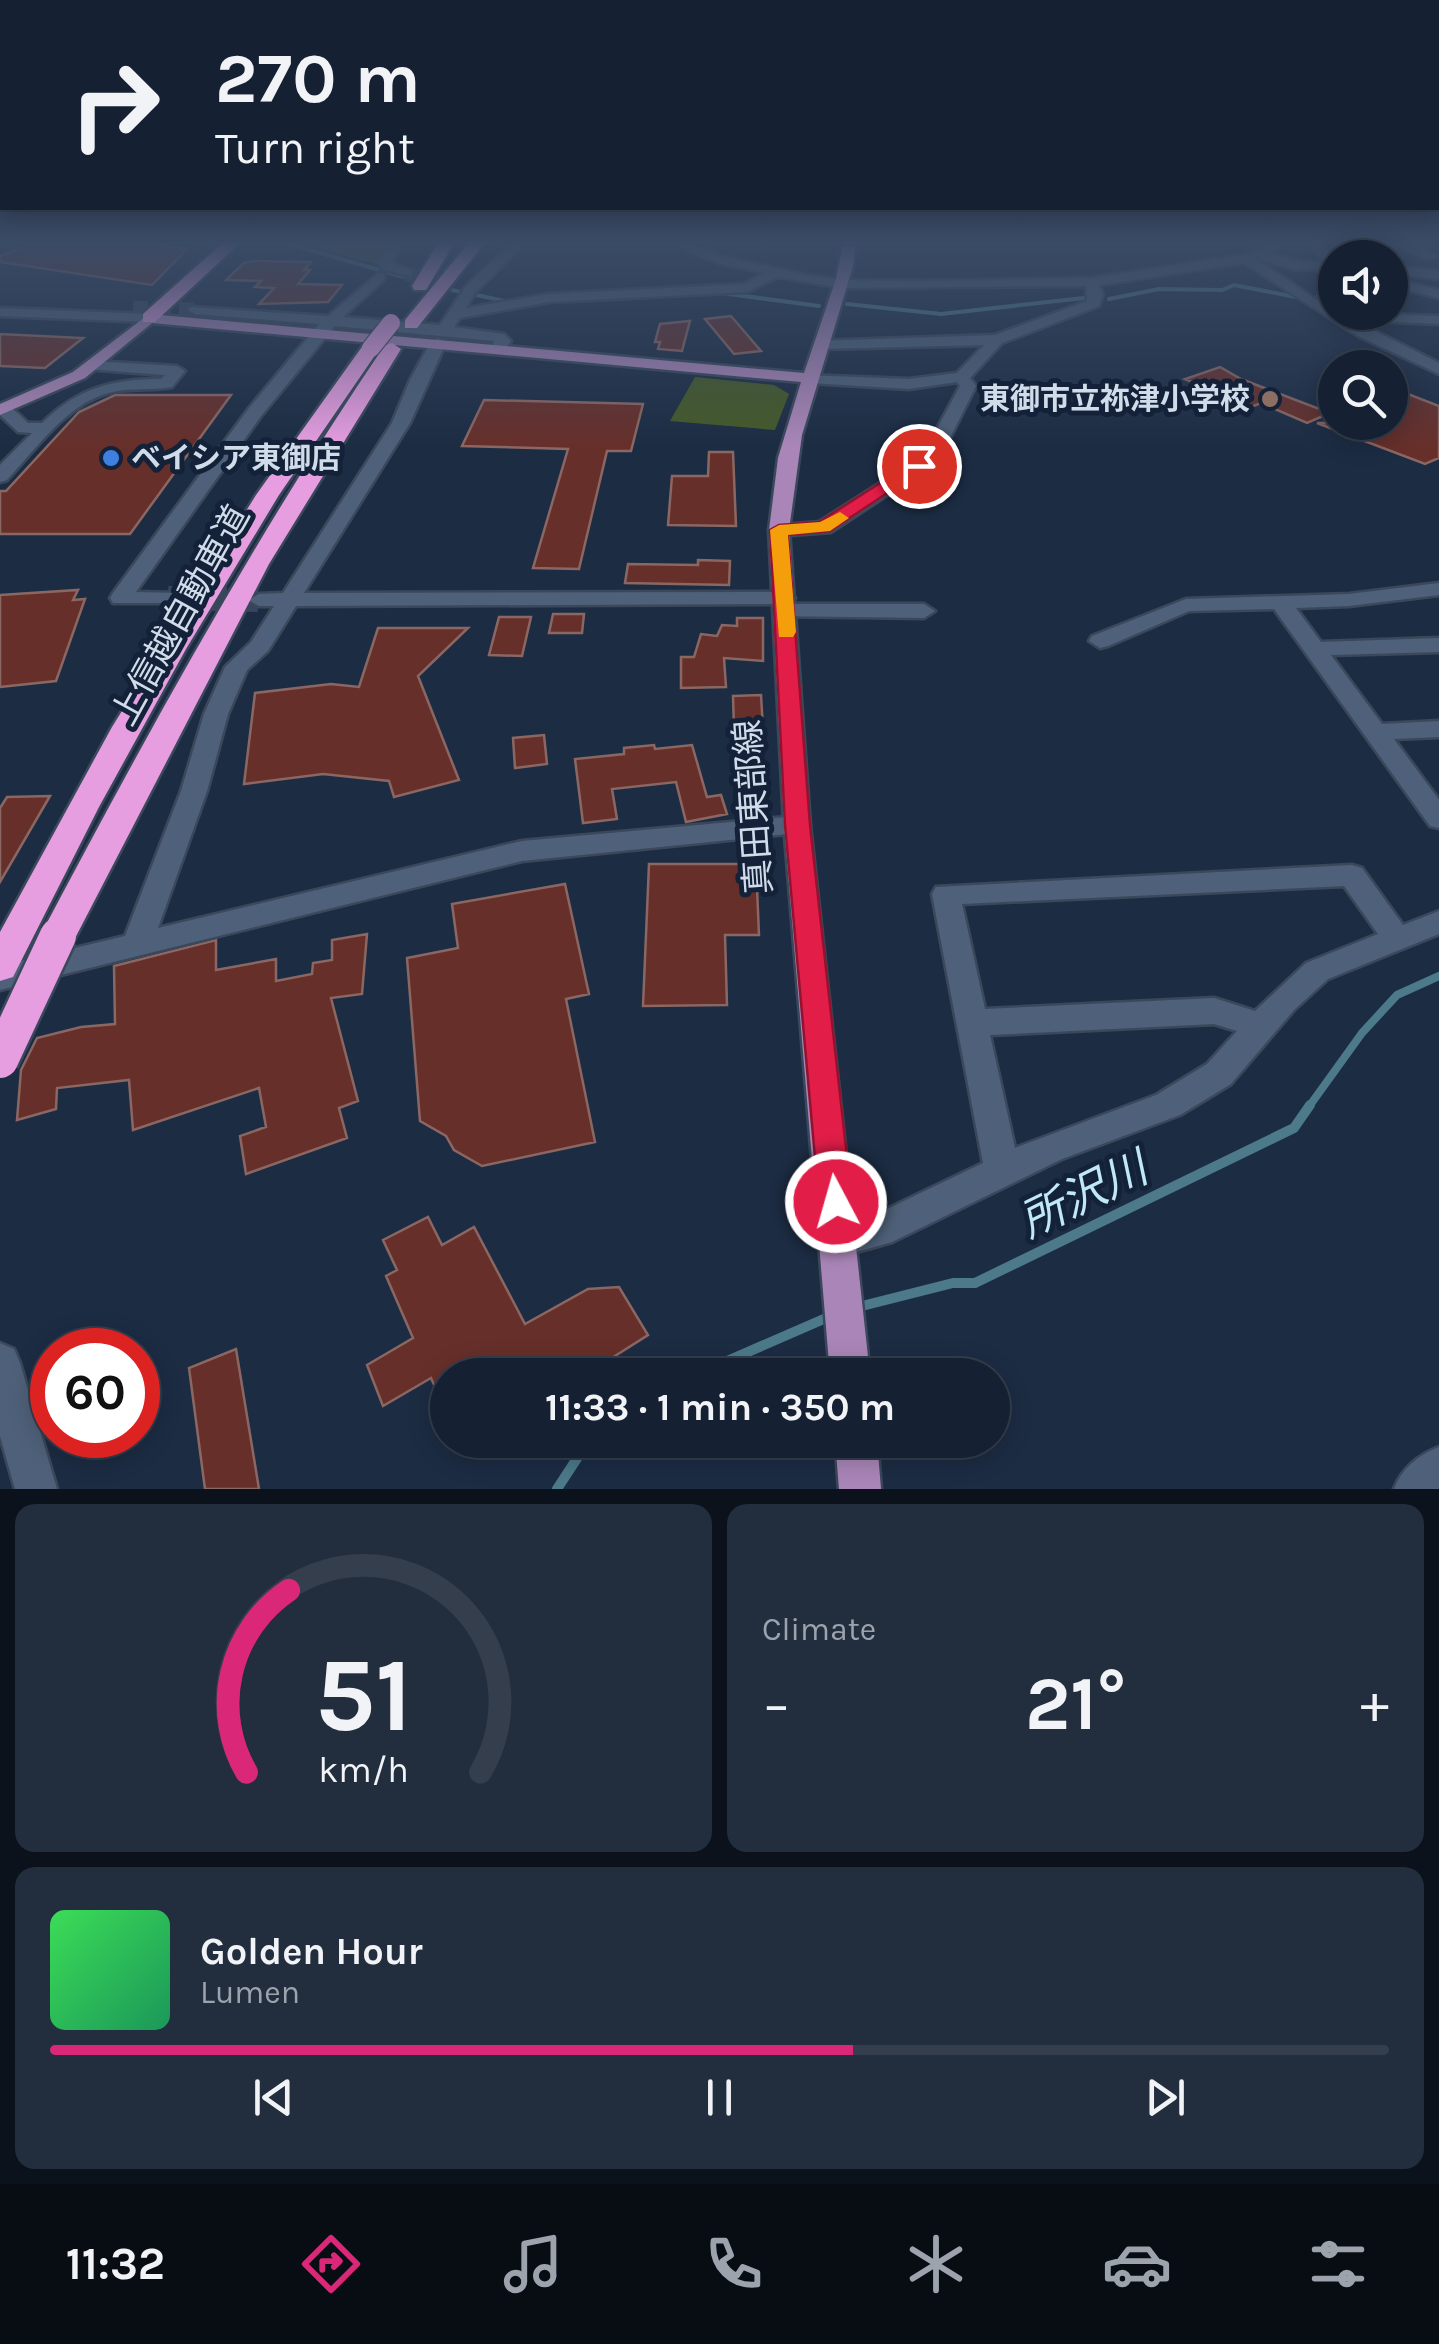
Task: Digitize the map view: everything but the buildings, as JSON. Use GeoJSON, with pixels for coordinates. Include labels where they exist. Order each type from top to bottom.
{"type":"FeatureCollection","features":[{"type":"Feature","properties":{"kind":"highway"},"geometry":{"type":"LineString","coordinates":[[150,318],[159,309]]}},
{"type":"Feature","properties":{"kind":"highway","name":"上信越自動車道"},"geometry":{"type":"LineString","coordinates":[[0,1060],[58,936],[225,614],[391,336],[401,309]]}},
{"type":"Feature","properties":{"kind":"highway","name":"上信越自動車道"},"geometry":{"type":"LineString","coordinates":[[0,966],[116,747],[264,500],[391,336],[416,309]]}},
{"type":"Feature","properties":{"kind":"main road","name":"真田東部線"},"geometry":{"type":"LineString","coordinates":[[829,309],[785,469],[779,530],[797,825],[849,1357]]}},
{"type":"Feature","properties":{"kind":"main road"},"geometry":{"type":"LineString","coordinates":[[2,409],[54,388],[92,366],[150,318],[442,337],[499,349],[810,378]]}},
{"type":"Feature","properties":{"kind":"main road"},"geometry":{"type":"LineString","coordinates":[[857,1458],[860,1489]]}},
{"type":"Feature","properties":{"kind":"street"},"geometry":{"type":"LineString","coordinates":[[0,312],[28,309]]}},
{"type":"Feature","properties":{"kind":"street"},"geometry":{"type":"LineString","coordinates":[[168,598],[120,598],[254,412],[344,309]]}},
{"type":"Feature","properties":{"kind":"street"},"geometry":{"type":"LineString","coordinates":[[138,942],[194,791],[216,714],[237,666],[260,646],[401,424],[418,380],[457,309]]}},
{"type":"Feature","properties":{"kind":"street"},"geometry":{"type":"LineString","coordinates":[[455,314],[480,309]]}},
{"type":"Feature","properties":{"kind":"street"},"geometry":{"type":"LineString","coordinates":[[822,344],[997,340],[1082,309]]}},
{"type":"Feature","properties":{"kind":"street"},"geometry":{"type":"LineString","coordinates":[[195,310],[324,328]]}},
{"type":"Feature","properties":{"kind":"street"},"geometry":{"type":"LineString","coordinates":[[0,312],[150,318]]}},
{"type":"Feature","properties":{"kind":"street"},"geometry":{"type":"LineString","coordinates":[[1408,318],[1439,320]]}},
{"type":"Feature","properties":{"kind":"street"},"geometry":{"type":"LineString","coordinates":[[1362,330],[1439,369]]}},
{"type":"Feature","properties":{"kind":"street"},"geometry":{"type":"LineString","coordinates":[[810,378],[908,384],[962,377],[997,340]]}},
{"type":"Feature","properties":{"kind":"street"},"geometry":{"type":"LineString","coordinates":[[0,476],[74,399],[111,384],[166,384],[177,371],[92,366]]}},
{"type":"Feature","properties":{"kind":"street"},"geometry":{"type":"LineString","coordinates":[[779,530],[824,528],[919,466],[934,452],[962,399],[968,386],[962,377]]}},
{"type":"Feature","properties":{"kind":"street"},"geometry":{"type":"LineString","coordinates":[[2,409],[24,428],[47,428]]}},
{"type":"Feature","properties":{"kind":"street"},"geometry":{"type":"LineString","coordinates":[[1100,641],[1186,605],[1349,600],[1439,589]]}},
{"type":"Feature","properties":{"kind":"street"},"geometry":{"type":"LineString","coordinates":[[259,600],[785,604],[924,611]]}},
{"type":"Feature","properties":{"kind":"street"},"geometry":{"type":"LineString","coordinates":[[1280,602],[1439,819]]}},
{"type":"Feature","properties":{"kind":"street"},"geometry":{"type":"LineString","coordinates":[[1316,649],[1439,645]]}},
{"type":"Feature","properties":{"kind":"street"},"geometry":{"type":"LineString","coordinates":[[1376,732],[1439,729]]}},
{"type":"Feature","properties":{"kind":"street"},"geometry":{"type":"LineString","coordinates":[[0,978],[522,852],[797,825]]}},
{"type":"Feature","properties":{"kind":"street"},"geometry":{"type":"LineString","coordinates":[[1002,1171],[946,894],[1352,875],[1396,938]]}},
{"type":"Feature","properties":{"kind":"street"},"geometry":{"type":"LineString","coordinates":[[840,1255],[892,1225],[1050,1148],[1168,1105],[1219,1074],[1263,1028],[1283,1000],[1317,970],[1439,922]]}},
{"type":"Feature","properties":{"kind":"street"},"geometry":{"type":"LineString","coordinates":[[971,1023],[1214,1011],[1263,1028]]}},
{"type":"Feature","properties":{"kind":"street"},"geometry":{"type":"LineString","coordinates":[[0,1362],[36,1489]]}},
{"type":"Feature","properties":{"kind":"street"},"geometry":{"type":"LineString","coordinates":[[1415,1489],[1439,1468]]}},
{"type":"Feature","properties":{"kind":"green space"},"geometry":{"type":"Polygon","coordinates":[[[695,377],[774,385],[789,394],[775,430],[670,421],[695,377]]]}},
{"type":"Feature","properties":{"kind":"waterway"},"geometry":{"type":"LineString","coordinates":[[899,309],[941,314],[981,309]]}},
{"type":"Feature","properties":{"kind":"waterway","name":"所沢川"},"geometry":{"type":"LineString","coordinates":[[1308,1108],[1362,1033],[1397,995],[1439,976]]}},
{"type":"Feature","properties":{"kind":"waterway","name":"所沢川"},"geometry":{"type":"LineString","coordinates":[[854,1308],[953,1283],[975,1283],[1294,1128],[1310,1105]]}},
{"type":"Feature","properties":{"kind":"waterway","name":"所沢川"},"geometry":{"type":"LineString","coordinates":[[734,1358],[833,1315]]}},
{"type":"Feature","properties":{"kind":"waterway","name":"所沢川"},"geometry":{"type":"LineString","coordinates":[[557,1489],[577,1458]]}},
{"type":"Feature","properties":{"kind":"tunnel"},"geometry":{"type":"LineString","coordinates":[[179,309],[195,310]]}},
{"type":"Feature","properties":{"kind":"tunnel"},"geometry":{"type":"LineString","coordinates":[[168,598],[258,600]]}},
{"type":"Feature","properties":{"kind":"slow traffic"},"geometry":{"type":"LineString","coordinates":[[786,632],[779,530],[824,528],[840,518]]}},
{"type":"Feature","properties":{"kind":"place","name":"東御市立祢津小学校"},"geometry":{"type":"Point","coordinates":[1270,399]}},
{"type":"Feature","properties":{"kind":"place","name":"ベイシア東御店"},"geometry":{"type":"Point","coordinates":[111,458]}},
{"type":"Feature","properties":{"kind":"route"},"geometry":{"type":"LineString","coordinates":[[836,1202],[797,825],[779,530],[824,528],[919,466]]}}]}
